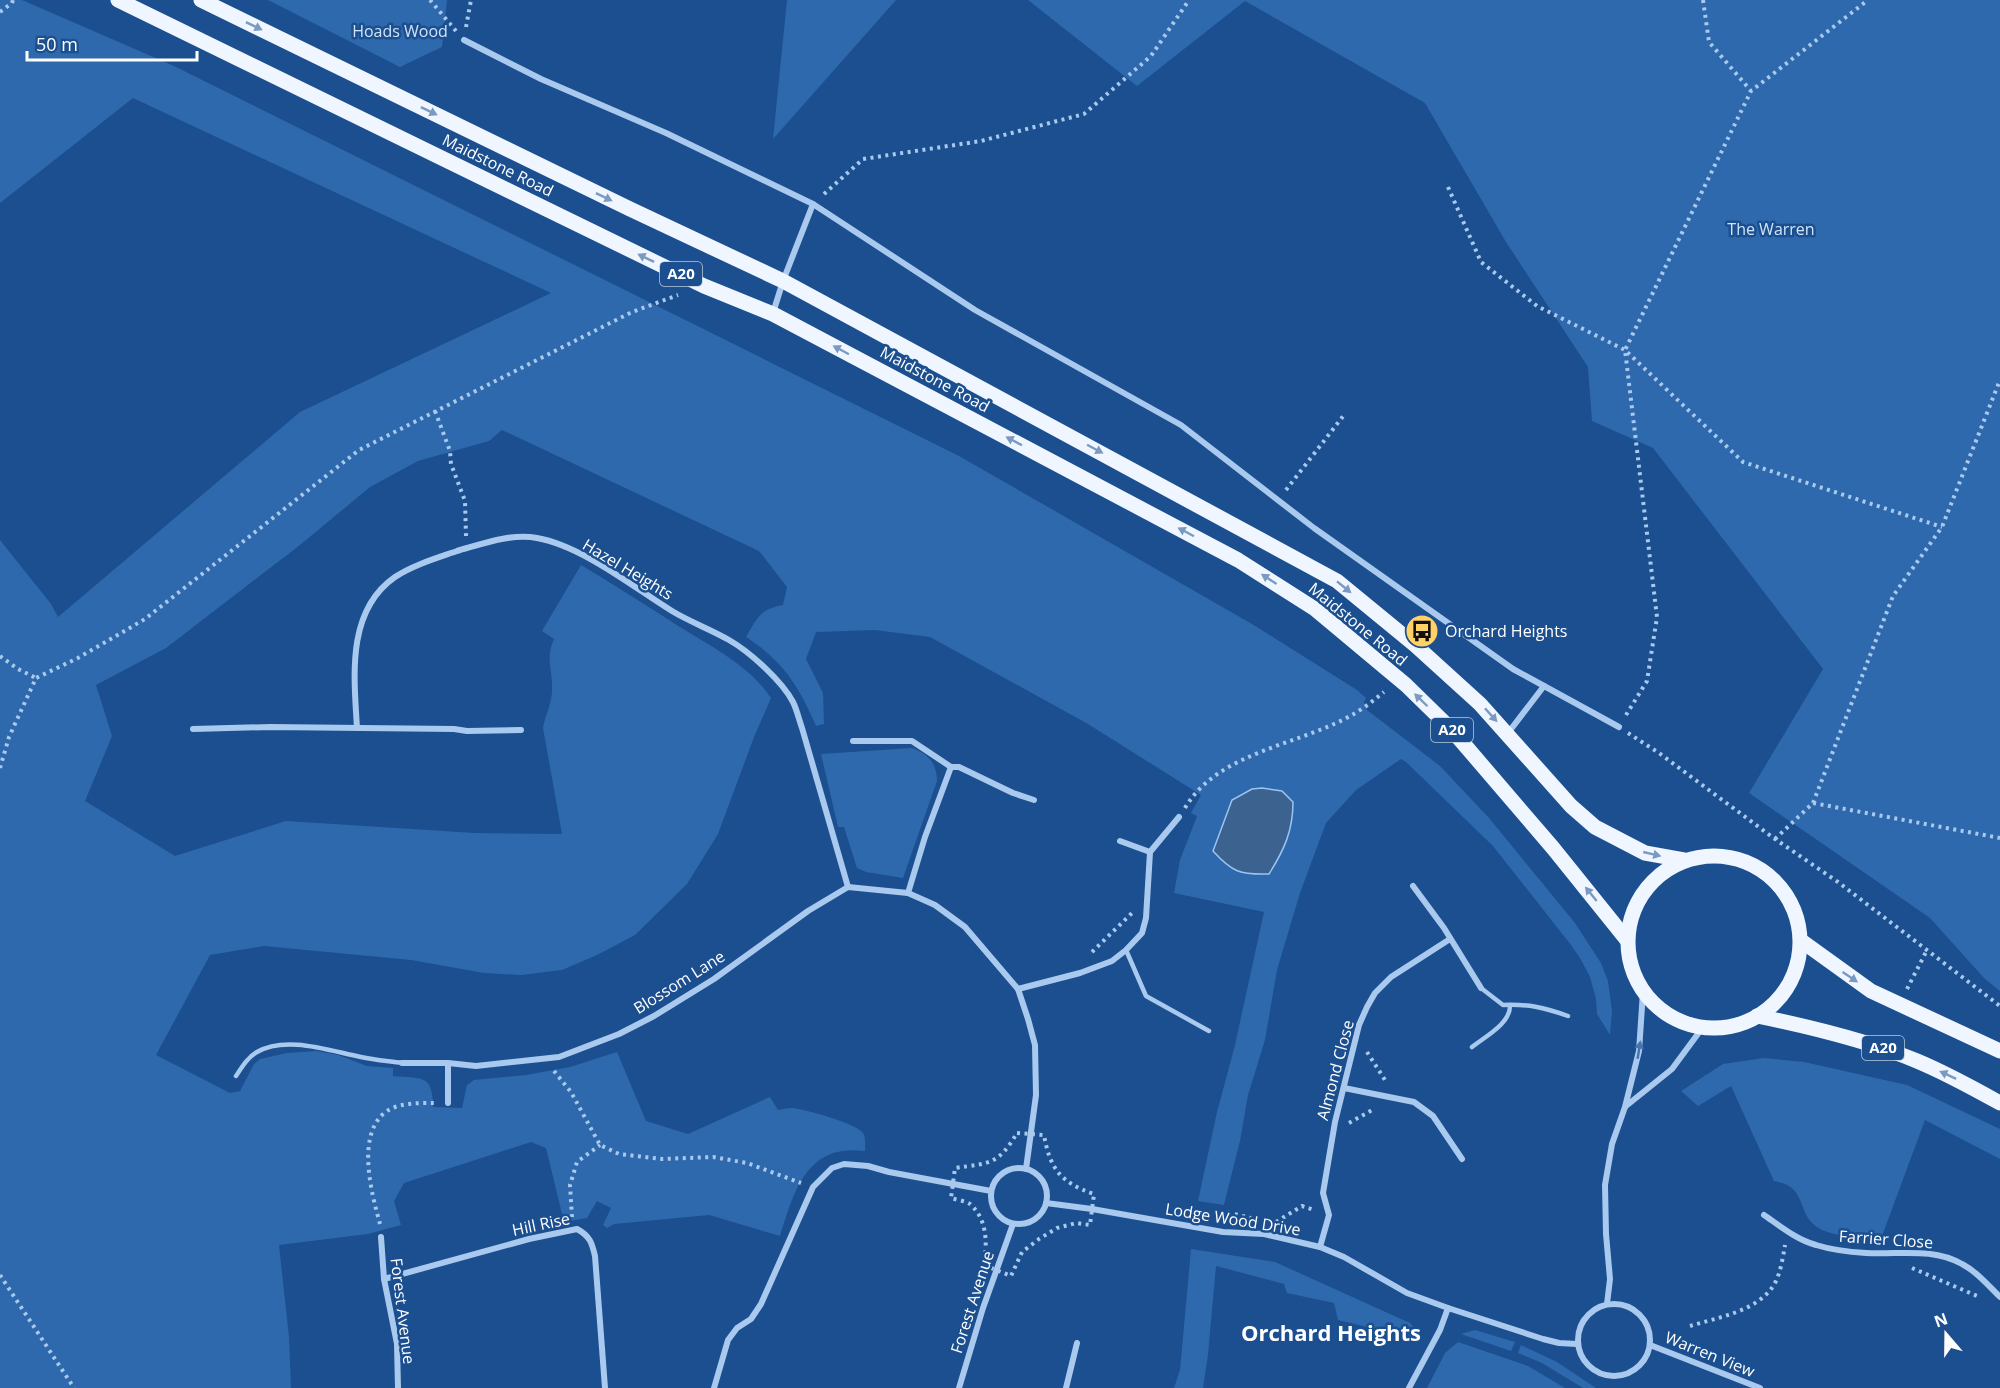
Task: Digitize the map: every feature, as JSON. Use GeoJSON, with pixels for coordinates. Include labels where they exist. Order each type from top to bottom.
{"type":"FeatureCollection","features":[{"type":"Feature","properties":{"kind":"main road","name":"Maidstone Road"},"geometry":{"type":"LineString","coordinates":[[118,0],[704,286],[773,314],[1238,560],[1315,609],[1406,686],[1451,729],[1553,848],[1627,940]]}},
{"type":"Feature","properties":{"kind":"main road","name":"Maidstone Road"},"geometry":{"type":"LineString","coordinates":[[201,0],[619,204],[783,281],[1337,581],[1415,645],[1480,704],[1571,806],[1595,827],[1645,853],[1684,860]]}},
{"type":"Feature","properties":{"kind":"main road"},"geometry":{"type":"LineString","coordinates":[[1718,855],[1748,861],[1781,886],[1796,912],[1803,942],[1794,975],[1780,998],[1757,1016],[1740,1024],[1703,1027],[1672,1017],[1643,992],[1631,968],[1627,940],[1635,905],[1653,880],[1684,860],[1718,855]]}},
{"type":"Feature","properties":{"kind":"main road"},"geometry":{"type":"LineString","coordinates":[[1803,942],[1872,991],[2000,1051]]}},
{"type":"Feature","properties":{"kind":"main road","name":"A20"},"geometry":{"type":"LineString","coordinates":[[1757,1016],[1828,1032],[1882,1048],[1918,1061],[2000,1103]]}},
{"type":"Feature","properties":{"kind":"street"},"geometry":{"type":"LineString","coordinates":[[464,40],[541,79],[666,133],[813,204],[975,310],[1181,425],[1314,528],[1507,665],[1619,727]]}},
{"type":"Feature","properties":{"kind":"street"},"geometry":{"type":"LineString","coordinates":[[773,314],[783,281],[813,204]]}},
{"type":"Feature","properties":{"kind":"street","name":"Hazel Heights"},"geometry":{"type":"LineString","coordinates":[[357,728],[355,653],[359,627],[370,604],[394,578],[435,558],[494,541],[536,537],[559,544],[600,566],[675,613],[731,641],[776,677],[793,702],[802,728],[848,887]]}},
{"type":"Feature","properties":{"kind":"street"},"geometry":{"type":"LineString","coordinates":[[1507,734],[1544,686]]}},
{"type":"Feature","properties":{"kind":"street"},"geometry":{"type":"LineString","coordinates":[[193,729],[270,727],[521,730]]}},
{"type":"Feature","properties":{"kind":"street"},"geometry":{"type":"LineString","coordinates":[[853,741],[912,741],[951,767],[959,767],[1013,793],[1034,800]]}},
{"type":"Feature","properties":{"kind":"street"},"geometry":{"type":"LineString","coordinates":[[908,893],[925,837],[951,767]]}},
{"type":"Feature","properties":{"kind":"street"},"geometry":{"type":"LineString","coordinates":[[1018,989],[1080,973],[1112,961],[1142,933],[1146,912],[1150,852],[1179,817]]}},
{"type":"Feature","properties":{"kind":"street"},"geometry":{"type":"LineString","coordinates":[[1120,841],[1150,852]]}},
{"type":"Feature","properties":{"kind":"street"},"geometry":{"type":"LineString","coordinates":[[1413,886],[1444,927],[1481,988]]}},
{"type":"Feature","properties":{"kind":"street"},"geometry":{"type":"LineString","coordinates":[[848,887],[908,893],[935,905],[965,927],[1018,989],[1035,1045],[1036,1095],[1026,1169]]}},
{"type":"Feature","properties":{"kind":"street","name":"Blossom Lane"},"geometry":{"type":"LineString","coordinates":[[402,1062],[476,1066],[559,1057],[619,1034],[654,1016],[714,979],[815,906],[848,887]]}},
{"type":"Feature","properties":{"kind":"street","name":"Almond Close"},"geometry":{"type":"LineString","coordinates":[[1320,1247],[1329,1215],[1323,1193],[1335,1122],[1359,1025],[1375,993],[1391,977],[1450,939]]}},
{"type":"Feature","properties":{"kind":"street"},"geometry":{"type":"LineString","coordinates":[[1607,1304],[1610,1279],[1605,1185],[1612,1144],[1640,1051],[1643,992]]}},
{"type":"Feature","properties":{"kind":"street"},"geometry":{"type":"LineString","coordinates":[[1625,1107],[1672,1069],[1703,1027]]}},
{"type":"Feature","properties":{"kind":"street"},"geometry":{"type":"LineString","coordinates":[[448,1063],[448,1103]]}},
{"type":"Feature","properties":{"kind":"street"},"geometry":{"type":"LineString","coordinates":[[1344,1088],[1414,1102],[1433,1116],[1462,1159]]}},
{"type":"Feature","properties":{"kind":"street"},"geometry":{"type":"LineString","coordinates":[[714,1388],[728,1340],[737,1328],[752,1319],[813,1187],[832,1168],[844,1164],[868,1166],[991,1191]]}},
{"type":"Feature","properties":{"kind":"street"},"geometry":{"type":"LineString","coordinates":[[1014,1169],[1026,1169],[1037,1175],[1043,1182],[1047,1192],[1046,1203],[1041,1214],[1032,1221],[1013,1224],[996,1212],[992,1203],[991,1191],[996,1181],[1004,1173],[1014,1169]]}},
{"type":"Feature","properties":{"kind":"street","name":"Lodge Wood Drive"},"geometry":{"type":"LineString","coordinates":[[1046,1203],[1223,1232],[1264,1234],[1320,1247],[1344,1257],[1407,1293],[1543,1339],[1577,1344]]}},
{"type":"Feature","properties":{"kind":"street","name":"Farrier Close"},"geometry":{"type":"LineString","coordinates":[[1764,1215],[1788,1232],[1814,1245],[1835,1250],[1867,1253],[1928,1252],[1961,1263],[1983,1279],[2000,1297]]}},
{"type":"Feature","properties":{"kind":"street","name":"Forest Avenue"},"geometry":{"type":"LineString","coordinates":[[959,1388],[983,1308],[1013,1224]]}},
{"type":"Feature","properties":{"kind":"street","name":"Hill Rise"},"geometry":{"type":"LineString","coordinates":[[384,1279],[529,1239],[577,1229],[587,1234],[595,1256],[605,1388]]}},
{"type":"Feature","properties":{"kind":"street","name":"Forest Avenue"},"geometry":{"type":"LineString","coordinates":[[381,1237],[384,1279],[396,1344],[398,1388]]}},
{"type":"Feature","properties":{"kind":"street"},"geometry":{"type":"LineString","coordinates":[[1607,1304],[1625,1305],[1640,1314],[1648,1327],[1650,1345],[1643,1361],[1627,1374],[1606,1376],[1593,1370],[1582,1358],[1577,1344],[1578,1331],[1586,1317],[1595,1309],[1607,1304]]}},
{"type":"Feature","properties":{"kind":"street"},"geometry":{"type":"LineString","coordinates":[[1409,1388],[1440,1330],[1448,1308]]}},
{"type":"Feature","properties":{"kind":"street"},"geometry":{"type":"LineString","coordinates":[[1066,1388],[1077,1343]]}},
{"type":"Feature","properties":{"kind":"street","name":"Warren View"},"geometry":{"type":"LineString","coordinates":[[1650,1345],[1760,1388]]}},
{"type":"Feature","properties":{"kind":"lane"},"geometry":{"type":"LineString","coordinates":[[1126,950],[1146,996],[1209,1031]]}},
{"type":"Feature","properties":{"kind":"lane"},"geometry":{"type":"LineString","coordinates":[[1481,988],[1503,1005],[1542,1006],[1568,1016]]}},
{"type":"Feature","properties":{"kind":"lane"},"geometry":{"type":"LineString","coordinates":[[1472,1047],[1505,1020],[1510,1013],[1510,1005]]}},
{"type":"Feature","properties":{"kind":"lane"},"geometry":{"type":"LineString","coordinates":[[236,1076],[246,1061],[255,1053],[266,1048],[292,1045],[319,1047],[368,1059],[402,1062]]}},
{"type":"Feature","properties":{"kind":"path"},"geometry":{"type":"LineString","coordinates":[[0,12],[13,0]]}},
{"type":"Feature","properties":{"kind":"path"},"geometry":{"type":"LineString","coordinates":[[430,0],[464,40]]}},
{"type":"Feature","properties":{"kind":"path"},"geometry":{"type":"LineString","coordinates":[[464,40],[471,0]]}},
{"type":"Feature","properties":{"kind":"path"},"geometry":{"type":"LineString","coordinates":[[813,204],[863,159],[981,141],[1084,114],[1151,56],[1189,0]]}},
{"type":"Feature","properties":{"kind":"path"},"geometry":{"type":"LineString","coordinates":[[1703,0],[1709,42],[1751,91]]}},
{"type":"Feature","properties":{"kind":"path"},"geometry":{"type":"LineString","coordinates":[[1868,0],[1751,91],[1625,350],[1657,617],[1647,681],[1619,727],[1659,753],[1775,839],[1838,882],[2000,1006]]}},
{"type":"Feature","properties":{"kind":"path"},"geometry":{"type":"LineString","coordinates":[[1448,188],[1481,262],[1537,306],[1625,350],[1743,462],[1942,527]]}},
{"type":"Feature","properties":{"kind":"path"},"geometry":{"type":"LineString","coordinates":[[0,768],[9,737],[36,678],[78,658],[145,619],[359,450],[632,312],[704,286]]}},
{"type":"Feature","properties":{"kind":"path"},"geometry":{"type":"LineString","coordinates":[[1775,839],[1813,803],[1893,596],[1942,527],[2000,380]]}},
{"type":"Feature","properties":{"kind":"path"},"geometry":{"type":"LineString","coordinates":[[435,411],[465,501],[465,549]]}},
{"type":"Feature","properties":{"kind":"path"},"geometry":{"type":"LineString","coordinates":[[1278,500],[1344,415]]}},
{"type":"Feature","properties":{"kind":"path"},"geometry":{"type":"LineString","coordinates":[[0,656],[36,678]]}},
{"type":"Feature","properties":{"kind":"path"},"geometry":{"type":"LineString","coordinates":[[1179,817],[1199,789],[1225,769],[1357,713],[1384,692]]}},
{"type":"Feature","properties":{"kind":"path"},"geometry":{"type":"LineString","coordinates":[[1813,803],[2000,838]]}},
{"type":"Feature","properties":{"kind":"path"},"geometry":{"type":"LineString","coordinates":[[1094,967],[1090,954],[1133,912],[1146,912]]}},
{"type":"Feature","properties":{"kind":"path"},"geometry":{"type":"LineString","coordinates":[[1907,989],[1927,949]]}},
{"type":"Feature","properties":{"kind":"path"},"geometry":{"type":"LineString","coordinates":[[1335,1122],[1346,1125],[1378,1107],[1385,1080],[1366,1051],[1354,1048]]}},
{"type":"Feature","properties":{"kind":"path"},"geometry":{"type":"LineString","coordinates":[[544,1058],[571,1092],[600,1145],[619,1154],[662,1159],[712,1157],[747,1163],[813,1187]]}},
{"type":"Feature","properties":{"kind":"path"},"geometry":{"type":"LineString","coordinates":[[381,1237],[371,1192],[368,1160],[375,1124],[382,1114],[395,1107],[415,1102],[448,1103]]}},
{"type":"Feature","properties":{"kind":"path"},"geometry":{"type":"LineString","coordinates":[[955,1168],[992,1162],[1007,1150],[1017,1133]]}},
{"type":"Feature","properties":{"kind":"path"},"geometry":{"type":"LineString","coordinates":[[1044,1136],[1047,1153],[1064,1179],[1077,1188],[1094,1194]]}},
{"type":"Feature","properties":{"kind":"path"},"geometry":{"type":"LineString","coordinates":[[573,1230],[570,1185],[578,1162],[600,1145]]}},
{"type":"Feature","properties":{"kind":"path"},"geometry":{"type":"LineString","coordinates":[[951,1198],[969,1204],[980,1218],[987,1238],[984,1265]]}},
{"type":"Feature","properties":{"kind":"path"},"geometry":{"type":"LineString","coordinates":[[1274,1223],[1302,1206],[1329,1215]]}},
{"type":"Feature","properties":{"kind":"path"},"geometry":{"type":"LineString","coordinates":[[1223,1232],[1226,1212],[1255,1219]]}},
{"type":"Feature","properties":{"kind":"path"},"geometry":{"type":"LineString","coordinates":[[1011,1276],[1022,1252],[1039,1239],[1057,1228],[1076,1222],[1090,1224]]}},
{"type":"Feature","properties":{"kind":"path"},"geometry":{"type":"LineString","coordinates":[[1690,1326],[1741,1310],[1764,1297],[1775,1282],[1782,1265],[1788,1232]]}},
{"type":"Feature","properties":{"kind":"path"},"geometry":{"type":"LineString","coordinates":[[1899,1252],[1899,1263],[1985,1299]]}},
{"type":"Feature","properties":{"kind":"path"},"geometry":{"type":"LineString","coordinates":[[0,1275],[74,1388]]}},
{"type":"Feature","properties":{"kind":"green space"},"geometry":{"type":"Polygon","coordinates":[[[0,0],[22,0],[174,66],[959,456],[1252,624],[1357,690],[1366,698],[1364,702],[1367,710],[1440,766],[1489,818],[1575,923],[1601,963],[1608,981],[1612,1011],[1610,1035],[1597,1014],[1596,999],[1590,977],[1571,945],[1493,846],[1401,759],[1356,790],[1326,823],[1300,893],[1277,970],[1265,1040],[1248,1095],[1240,1141],[1224,1205],[1198,1201],[1264,912],[1174,893],[1180,860],[1197,816],[1191,813],[1201,795],[1088,724],[930,637],[875,630],[816,632],[806,659],[823,693],[824,724],[816,726],[796,687],[780,665],[746,637],[760,615],[769,609],[783,605],[787,587],[759,551],[502,430],[489,441],[418,461],[370,487],[300,545],[166,648],[96,685],[112,736],[85,801],[175,856],[286,821],[475,833],[562,834],[543,728],[552,695],[550,653],[554,639],[542,631],[581,565],[730,658],[752,676],[771,698],[718,834],[687,884],[635,935],[562,970],[521,975],[484,973],[411,960],[264,946],[210,955],[156,1055],[230,1093],[240,1091],[254,1064],[260,1059],[287,1053],[317,1051],[338,1055],[367,1066],[393,1068],[393,1076],[424,1080],[431,1088],[433,1107],[462,1108],[467,1085],[474,1080],[526,1075],[570,1067],[617,1052],[646,1121],[688,1134],[770,1097],[778,1110],[792,1108],[807,1111],[851,1125],[863,1133],[865,1151],[845,1151],[829,1155],[816,1163],[797,1188],[780,1236],[709,1215],[614,1224],[607,1228],[603,1225],[611,1208],[597,1201],[587,1218],[564,1222],[546,1148],[531,1142],[404,1183],[394,1201],[401,1225],[368,1234],[279,1245],[289,1337],[291,1388],[0,1388],[0,540],[51,604],[58,617],[300,412],[551,293],[133,98],[0,203],[0,0]]]}},
{"type":"Feature","properties":{"kind":"green space","name":"Hoads Wood"},"geometry":{"type":"Polygon","coordinates":[[[268,0],[447,0],[442,47],[400,67],[268,0]]]}},
{"type":"Feature","properties":{"kind":"green space"},"geometry":{"type":"Polygon","coordinates":[[[787,0],[896,0],[773,139],[787,0]]]}},
{"type":"Feature","properties":{"kind":"green space","name":"The Warren"},"geometry":{"type":"Polygon","coordinates":[[[1028,0],[2000,0],[2000,991],[1984,978],[1930,918],[1749,793],[1823,669],[1653,448],[1592,421],[1588,367],[1506,242],[1425,103],[1245,1],[1137,86],[1028,0]]]}},
{"type":"Feature","properties":{"kind":"green space"},"geometry":{"type":"Polygon","coordinates":[[[912,748],[923,753],[930,760],[937,775],[937,781],[903,878],[866,872],[857,868],[844,827],[838,827],[821,754],[912,748]]]}},
{"type":"Feature","properties":{"kind":"green space"},"geometry":{"type":"Polygon","coordinates":[[[1764,1058],[1804,1062],[1907,1085],[2000,1129],[2000,1159],[1925,1120],[1882,1236],[1848,1236],[1824,1231],[1806,1215],[1792,1188],[1774,1181],[1731,1086],[1698,1106],[1681,1091],[1723,1064],[1764,1058]]]}},
{"type":"Feature","properties":{"kind":"green space"},"geometry":{"type":"Polygon","coordinates":[[[1191,1249],[1275,1262],[1410,1323],[1416,1331],[1413,1338],[1338,1320],[1334,1303],[1287,1293],[1284,1284],[1216,1266],[1203,1388],[1174,1388],[1180,1370],[1191,1249]]]}},
{"type":"Feature","properties":{"kind":"green space"},"geometry":{"type":"Polygon","coordinates":[[[1475,1330],[1515,1342],[1511,1351],[1461,1334],[1475,1330]]]}},
{"type":"Feature","properties":{"kind":"green space"},"geometry":{"type":"Polygon","coordinates":[[[1458,1342],[1528,1366],[1565,1388],[1427,1388],[1445,1353],[1458,1342]]]}},
{"type":"Feature","properties":{"kind":"green space"},"geometry":{"type":"Polygon","coordinates":[[[1521,1345],[1557,1362],[1596,1388],[1583,1388],[1542,1363],[1518,1353],[1521,1345]]]}},
{"type":"Feature","properties":{"kind":"shaded area"},"geometry":{"type":"Polygon","coordinates":[[[1252,789],[1282,791],[1293,802],[1291,822],[1283,848],[1269,874],[1244,873],[1231,868],[1213,851],[1232,800],[1252,789]]]}},
{"type":"Feature","properties":{"kind":"place","name":"Orchard Heights"},"geometry":{"type":"Point","coordinates":[1422,631]}},
{"type":"Feature","properties":{"kind":"district","name":"Orchard Heights"},"geometry":{"type":"Point","coordinates":[1331,1333]}}]}
